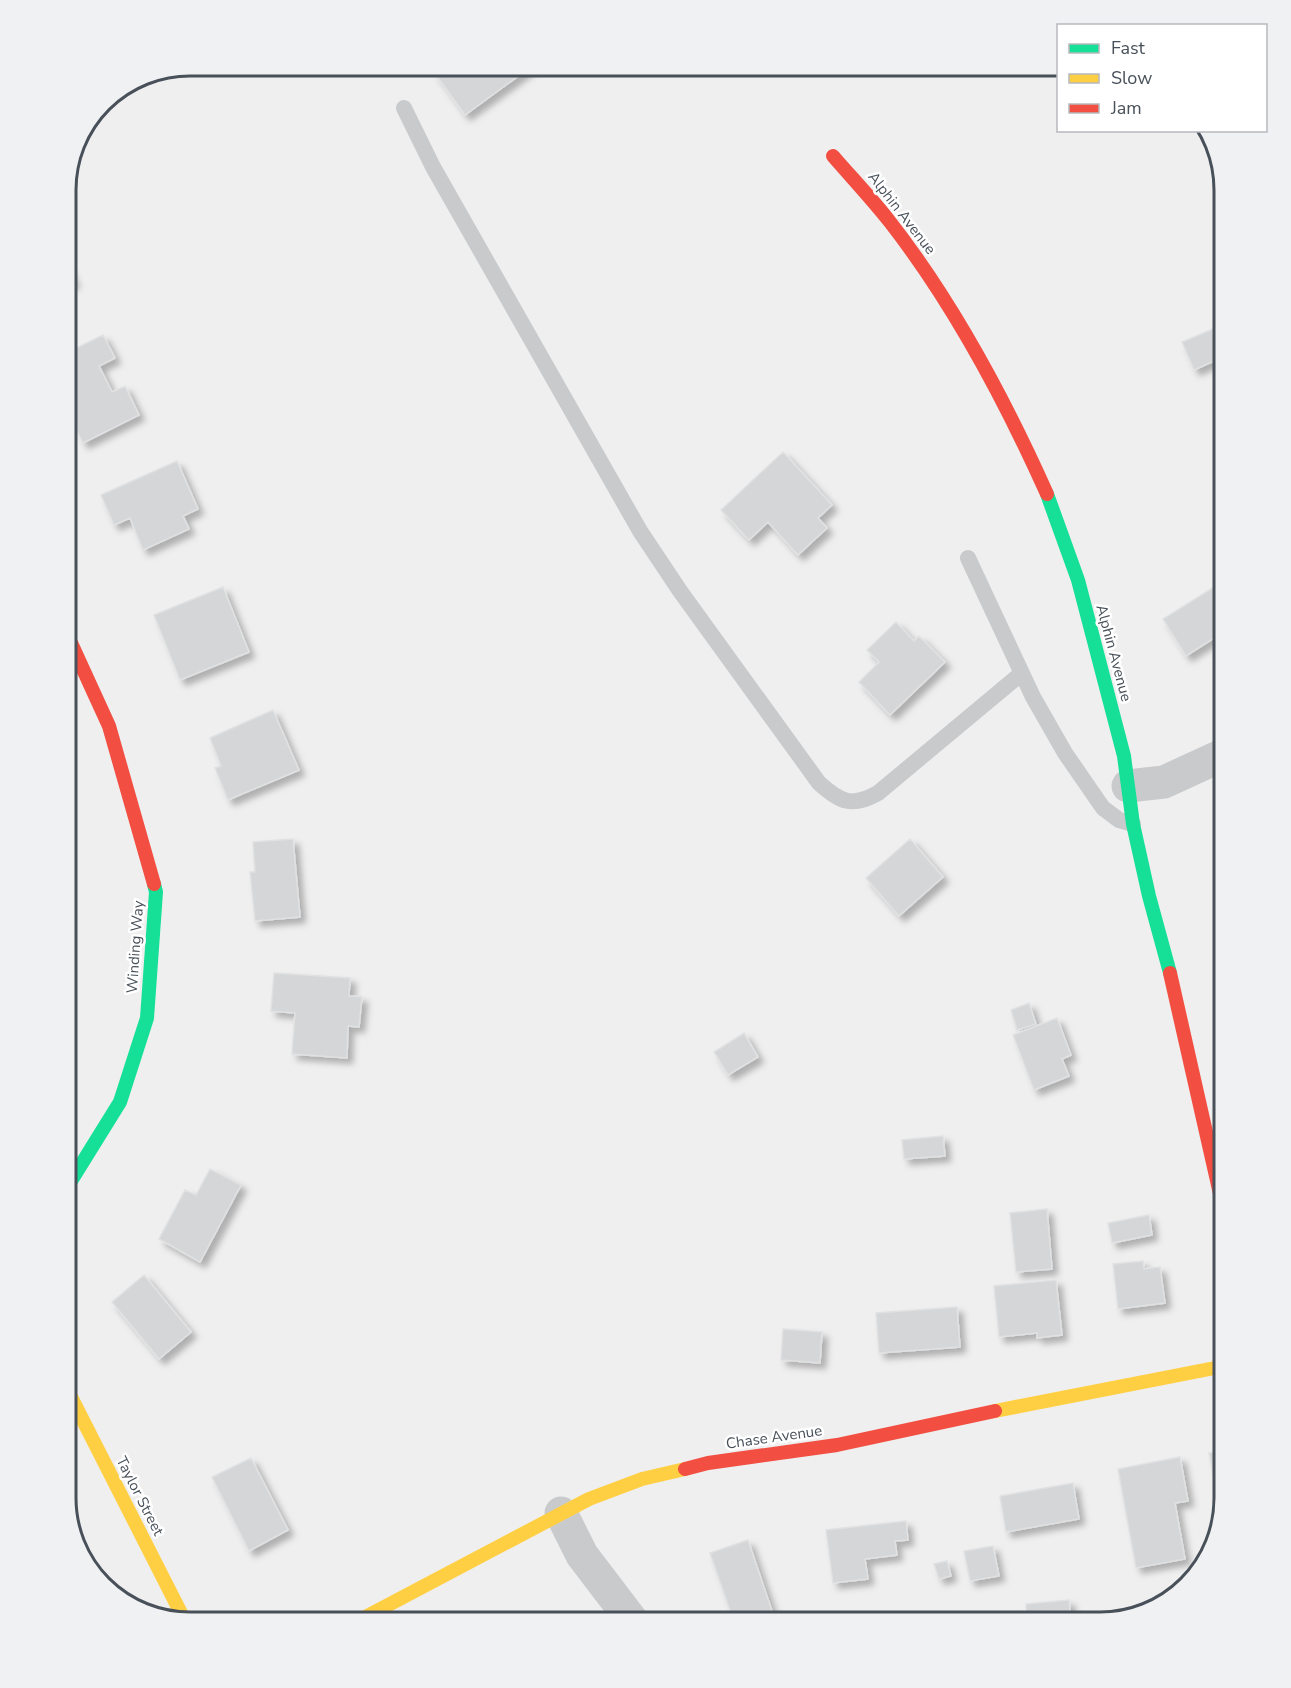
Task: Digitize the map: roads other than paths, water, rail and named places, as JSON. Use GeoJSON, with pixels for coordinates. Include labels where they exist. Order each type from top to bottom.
{"type":"FeatureCollection","features":[{"type":"Feature","properties":{"kind":"street","name":"Alphin Avenue"},"geometry":{"type":"LineString","coordinates":[[833,156],[858,183],[920,262],[998,391],[1051,504],[1078,579],[1124,756],[1133,824],[1149,896],[1171,975],[1214,1167]]}},
{"type":"Feature","properties":{"kind":"street","name":"Winding Way"},"geometry":{"type":"LineString","coordinates":[[76,1172],[120,1102],[147,1018],[156,892],[110,726],[77,655]]}},
{"type":"Feature","properties":{"kind":"street"},"geometry":{"type":"LineString","coordinates":[[1128,786],[1164,782],[1214,759]]}},
{"type":"Feature","properties":{"kind":"street","name":"Chase Avenue"},"geometry":{"type":"LineString","coordinates":[[375,1612],[589,1499],[642,1479],[708,1463],[837,1445],[1014,1407],[1214,1368]]}},
{"type":"Feature","properties":{"kind":"street","name":"Taylor Street"},"geometry":{"type":"LineString","coordinates":[[76,1407],[180,1611]]}},
{"type":"Feature","properties":{"kind":"street"},"geometry":{"type":"LineString","coordinates":[[561,1513],[582,1555],[625,1612]]}},
{"type":"Feature","properties":{"kind":"lane"},"geometry":{"type":"LineString","coordinates":[[404,108],[433,167],[640,531],[680,591],[819,783],[835,797],[849,802],[864,801],[878,794],[1022,673]]}},
{"type":"Feature","properties":{"kind":"lane"},"geometry":{"type":"LineString","coordinates":[[968,558],[1022,673],[1065,753],[1103,808],[1119,820],[1133,824]]}}]}
